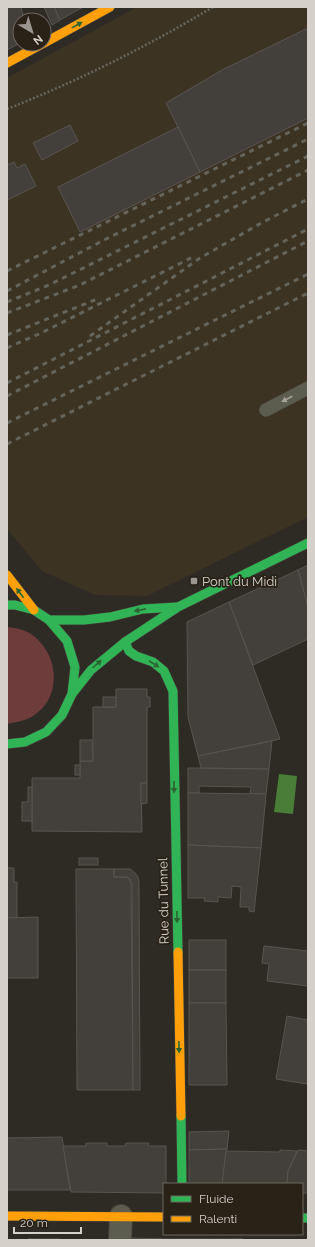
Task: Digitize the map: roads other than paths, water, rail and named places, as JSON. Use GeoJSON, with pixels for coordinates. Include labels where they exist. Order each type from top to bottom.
{"type":"FeatureCollection","features":[{"type":"Feature","properties":{"kind":"main road"},"geometry":{"type":"LineString","coordinates":[[52,38],[110,7]]}},
{"type":"Feature","properties":{"kind":"main road"},"geometry":{"type":"LineString","coordinates":[[7,63],[27,52]]}},
{"type":"Feature","properties":{"kind":"main road"},"geometry":{"type":"LineString","coordinates":[[7,744],[25,742],[46,732],[62,715],[72,694],[91,670],[125,642],[178,607],[308,543]]}},
{"type":"Feature","properties":{"kind":"main road"},"geometry":{"type":"LineString","coordinates":[[7,575],[34,610],[49,620],[67,641],[75,667],[72,694]]}},
{"type":"Feature","properties":{"kind":"main road"},"geometry":{"type":"LineString","coordinates":[[7,605],[15,605],[34,610]]}},
{"type":"Feature","properties":{"kind":"main road"},"geometry":{"type":"LineString","coordinates":[[49,620],[84,620],[110,617],[143,609],[178,607]]}},
{"type":"Feature","properties":{"kind":"main road","name":"Rue du Tunnel"},"geometry":{"type":"LineString","coordinates":[[125,642],[129,651],[136,656],[153,662],[164,671],[172,691],[182,1183]]}},
{"type":"Feature","properties":{"kind":"main road"},"geometry":{"type":"LineString","coordinates":[[7,1216],[121,1216],[163,1218]]}},
{"type":"Feature","properties":{"kind":"street"},"geometry":{"type":"LineString","coordinates":[[120,1240],[121,1216]]}},
{"type":"Feature","properties":{"kind":"lane"},"geometry":{"type":"LineString","coordinates":[[266,410],[308,388]]}},
{"type":"Feature","properties":{"kind":"railway"},"geometry":{"type":"LineString","coordinates":[[7,271],[308,123]]}},
{"type":"Feature","properties":{"kind":"railway"},"geometry":{"type":"LineString","coordinates":[[7,291],[106,239],[308,139]]}},
{"type":"Feature","properties":{"kind":"railway"},"geometry":{"type":"LineString","coordinates":[[7,302],[49,285],[308,156]]}},
{"type":"Feature","properties":{"kind":"railway"},"geometry":{"type":"LineString","coordinates":[[7,313],[80,285],[308,170]]}},
{"type":"Feature","properties":{"kind":"railway"},"geometry":{"type":"LineString","coordinates":[[90,336],[200,258],[263,222],[308,199]]}},
{"type":"Feature","properties":{"kind":"railway"},"geometry":{"type":"LineString","coordinates":[[7,383],[308,229]]}},
{"type":"Feature","properties":{"kind":"railway"},"geometry":{"type":"LineString","coordinates":[[7,396],[308,241]]}},
{"type":"Feature","properties":{"kind":"railway"},"geometry":{"type":"LineString","coordinates":[[7,348],[39,334],[195,256]]}},
{"type":"Feature","properties":{"kind":"railway"},"geometry":{"type":"LineString","coordinates":[[7,423],[308,274]]}},
{"type":"Feature","properties":{"kind":"railway"},"geometry":{"type":"LineString","coordinates":[[7,444],[308,293]]}},
{"type":"Feature","properties":{"kind":"railway"},"geometry":{"type":"LineString","coordinates":[[7,335],[100,298]]}},
{"type":"Feature","properties":{"kind":"place","name":"Pont du Midi"},"geometry":{"type":"Point","coordinates":[194,581]}}]}
